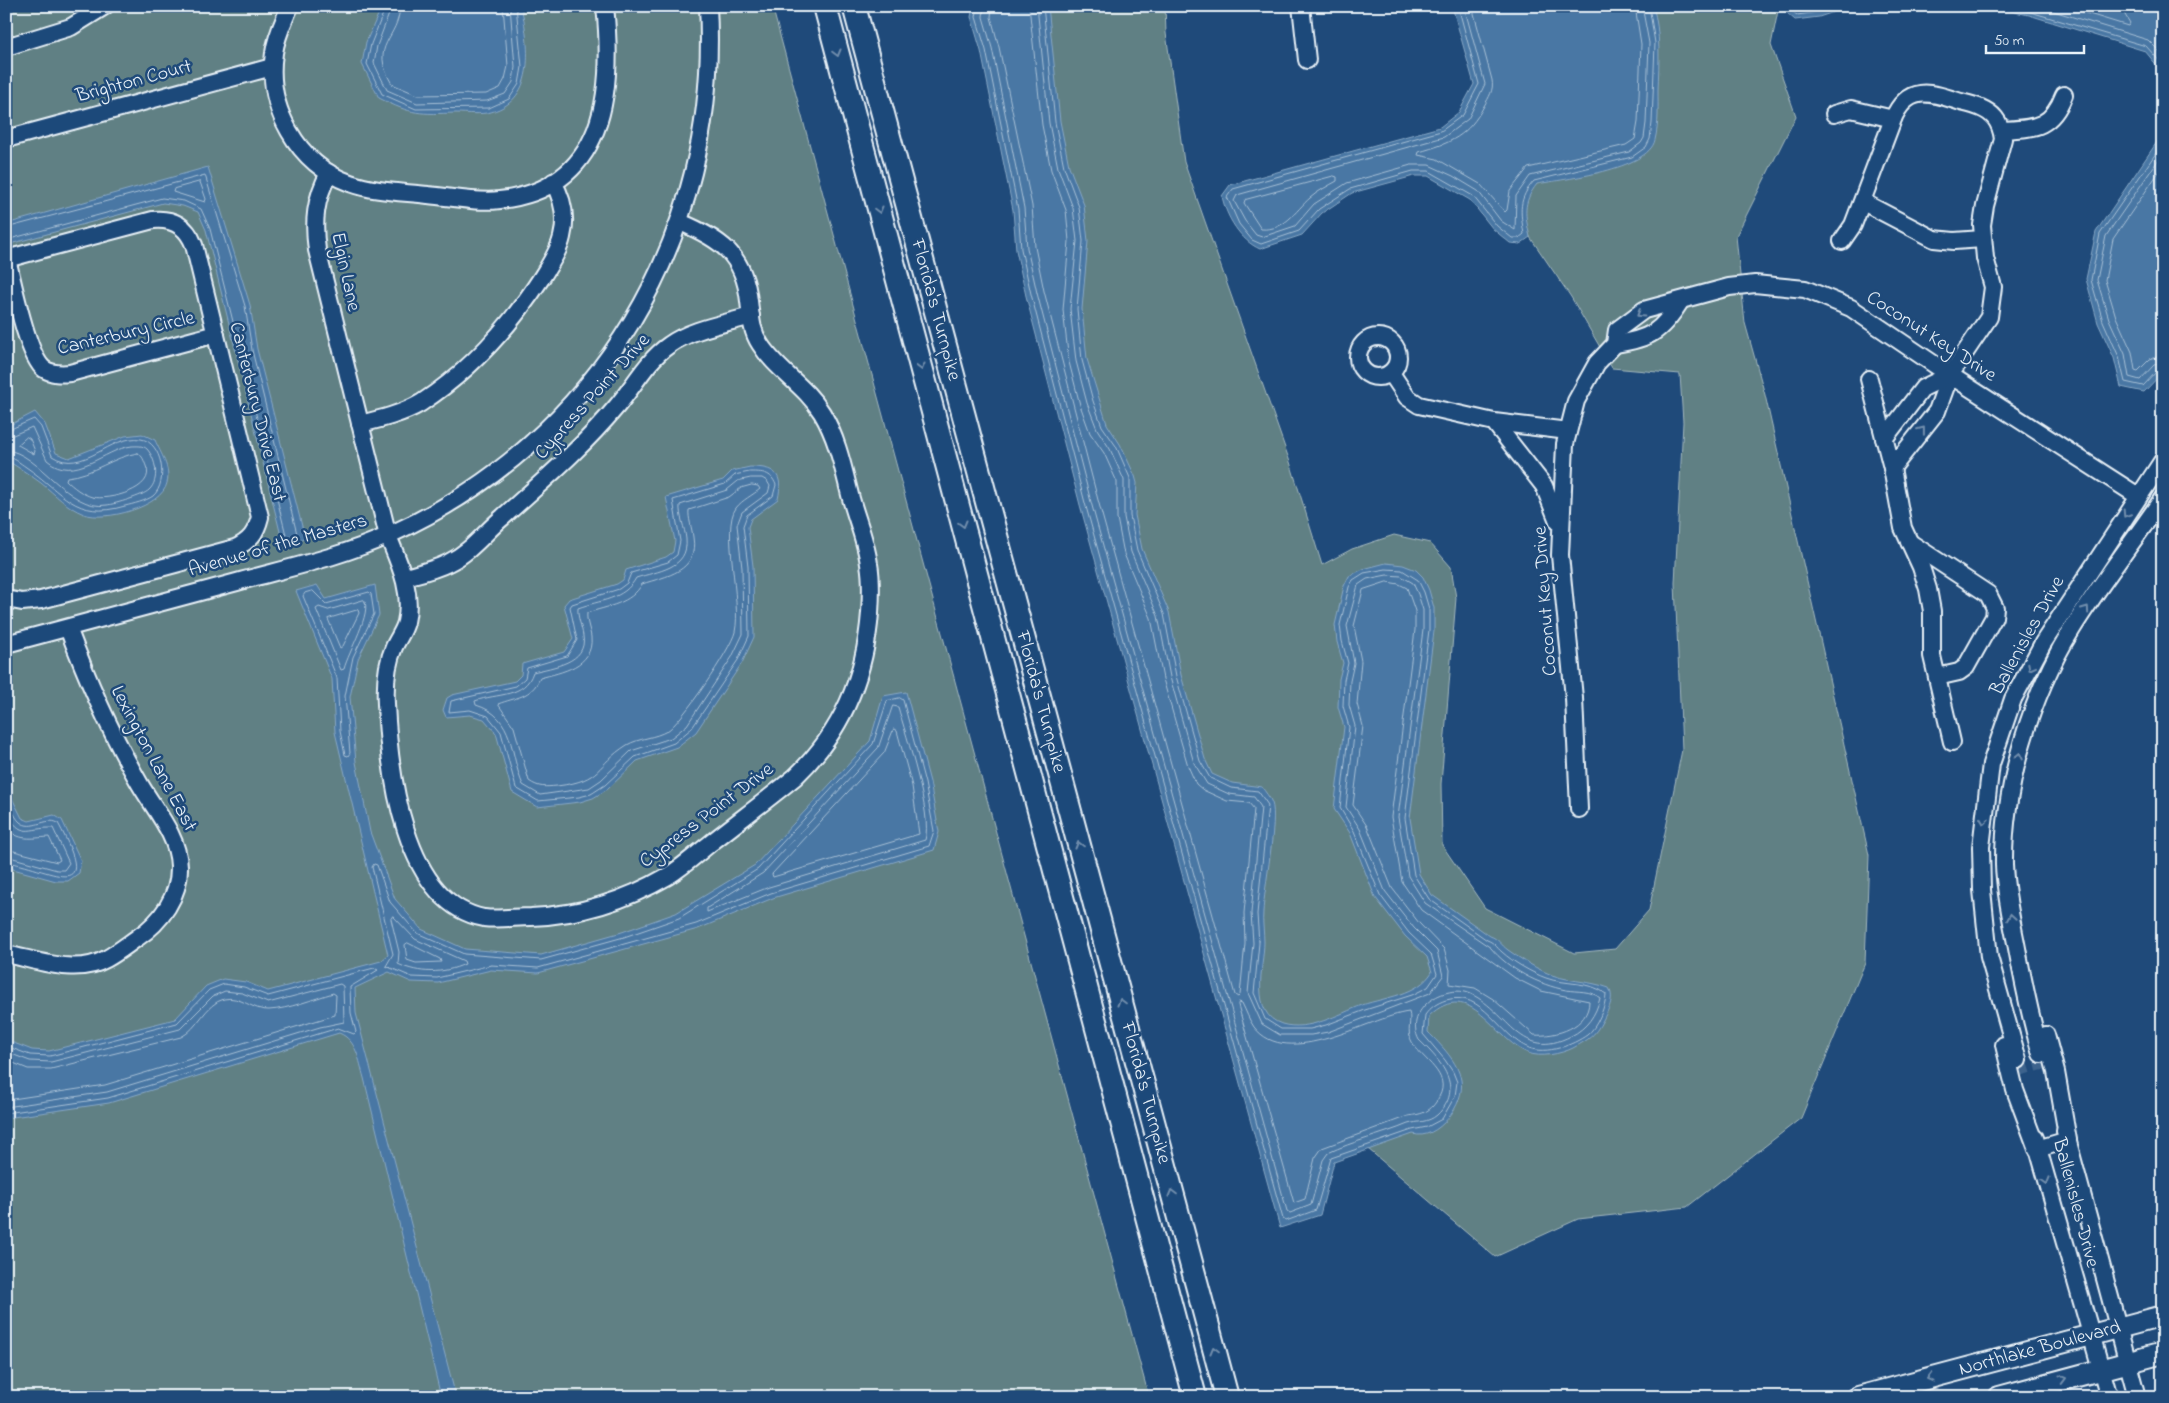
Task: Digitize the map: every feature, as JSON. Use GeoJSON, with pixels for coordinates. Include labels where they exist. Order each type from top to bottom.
{"type":"FeatureCollection","features":[{"type":"Feature","properties":{"kind":"highway","name":"Florida's Turnpike"},"geometry":{"type":"LineString","coordinates":[[825,6],[1195,1397]]}},
{"type":"Feature","properties":{"kind":"highway","name":"Florida's Turnpike"},"geometry":{"type":"LineString","coordinates":[[854,6],[1227,1397]]}},
{"type":"Feature","properties":{"kind":"main road","name":"Northlake Boulevard"},"geometry":{"type":"LineString","coordinates":[[1858,1397],[2163,1316]]}},
{"type":"Feature","properties":{"kind":"main road","name":"Northlake Boulevard"},"geometry":{"type":"LineString","coordinates":[[1999,1397],[2163,1352]]}},
{"type":"Feature","properties":{"kind":"street"},"geometry":{"type":"LineString","coordinates":[[6,46],[71,26],[105,6]]}},
{"type":"Feature","properties":{"kind":"street"},"geometry":{"type":"LineString","coordinates":[[290,6],[279,32],[272,67],[277,105],[284,123],[305,154],[329,173],[350,183],[369,188],[480,201],[518,197],[553,182],[581,156],[600,123],[607,86],[609,47],[605,6]]}},
{"type":"Feature","properties":{"kind":"street","name":"Avenue of the Masters"},"geometry":{"type":"LineString","coordinates":[[6,644],[325,558],[388,536],[424,518],[472,489],[524,450],[581,394],[620,341],[660,271],[680,222],[697,161],[709,81],[708,6]]}},
{"type":"Feature","properties":{"kind":"street"},"geometry":{"type":"LineString","coordinates":[[1301,6],[1307,60]]}},
{"type":"Feature","properties":{"kind":"street","name":"Brighton Court"},"geometry":{"type":"LineString","coordinates":[[6,139],[272,67]]}},
{"type":"Feature","properties":{"kind":"street"},"geometry":{"type":"LineString","coordinates":[[1842,241],[1853,225],[1863,202],[1893,118],[1902,102],[1911,96],[1930,93],[1989,112],[1996,118],[2002,130],[2003,139],[1985,206],[1982,239],[1993,287],[1992,307],[1984,326],[1950,375],[1937,411],[1892,468]]}},
{"type":"Feature","properties":{"kind":"street"},"geometry":{"type":"LineString","coordinates":[[2002,130],[2029,128],[2046,122],[2059,109],[2064,95]]}},
{"type":"Feature","properties":{"kind":"street"},"geometry":{"type":"LineString","coordinates":[[1834,114],[1851,109],[1893,118]]}},
{"type":"Feature","properties":{"kind":"street","name":"Elgin Lane"},"geometry":{"type":"LineString","coordinates":[[329,173],[318,197],[314,229],[317,250],[388,536]]}},
{"type":"Feature","properties":{"kind":"street"},"geometry":{"type":"LineString","coordinates":[[360,424],[392,416],[421,402],[477,357],[519,310],[552,261],[563,235],[563,208],[553,182]]}},
{"type":"Feature","properties":{"kind":"street"},"geometry":{"type":"LineString","coordinates":[[1863,202],[1934,239],[1954,241],[1982,239]]}},
{"type":"Feature","properties":{"kind":"street","name":"Canterbury Drive East"},"geometry":{"type":"LineString","coordinates":[[6,259],[153,220],[170,220],[185,230],[191,237],[259,507],[257,529],[252,537],[235,548],[41,600],[22,602],[6,599]]}},
{"type":"Feature","properties":{"kind":"street","name":"Cypress Point Drive"},"geometry":{"type":"LineString","coordinates":[[388,536],[405,577],[408,594],[406,621],[394,646],[386,674],[388,740],[394,780],[418,863],[433,886],[456,905],[485,918],[539,916],[601,905],[643,889],[670,875],[796,777],[828,742],[851,700],[859,677],[868,633],[871,599],[869,564],[833,432],[808,393],[760,345],[751,326],[747,284],[737,259],[720,241],[680,222]]}},
{"type":"Feature","properties":{"kind":"street","name":"Canterbury Circle"},"geometry":{"type":"LineString","coordinates":[[6,259],[32,353],[42,368],[50,372],[70,373],[216,334]]}},
{"type":"Feature","properties":{"kind":"street","name":"Coconut Key Drive"},"geometry":{"type":"LineString","coordinates":[[1579,809],[1574,698],[1563,599],[1560,530],[1568,431],[1576,401],[1597,363],[1615,344],[1617,330],[1644,310],[1680,302],[1729,287],[1755,284],[1805,289],[1851,308],[1950,375],[2138,496]]}},
{"type":"Feature","properties":{"kind":"street"},"geometry":{"type":"LineString","coordinates":[[1615,344],[1640,341],[1666,324],[1680,302]]}},
{"type":"Feature","properties":{"kind":"street","name":"Cypress Point Drive"},"geometry":{"type":"LineString","coordinates":[[405,577],[448,563],[481,540],[501,518],[551,476],[585,442],[617,406],[653,359],[668,346],[685,336],[751,316]]}},
{"type":"Feature","properties":{"kind":"street"},"geometry":{"type":"LineString","coordinates":[[1391,373],[1407,397],[1419,405],[1436,411],[1494,422],[1568,431]]}},
{"type":"Feature","properties":{"kind":"street"},"geometry":{"type":"LineString","coordinates":[[1884,438],[1923,388],[1950,375]]}},
{"type":"Feature","properties":{"kind":"street"},"geometry":{"type":"LineString","coordinates":[[1869,379],[1892,468],[1903,528],[1928,589],[1932,619],[1932,656],[1952,742]]}},
{"type":"Feature","properties":{"kind":"street"},"geometry":{"type":"LineString","coordinates":[[1494,422],[1544,486],[1560,530]]}},
{"type":"Feature","properties":{"kind":"street","name":"Ballenisles Drive"},"geometry":{"type":"LineString","coordinates":[[2018,1060],[1989,957],[1982,890],[1980,847],[1992,764],[2013,699],[2043,643],[2163,460]]}},
{"type":"Feature","properties":{"kind":"street","name":"Ballenisles Drive"},"geometry":{"type":"LineString","coordinates":[[2041,1054],[2029,1016],[2004,866],[2005,827],[2020,750],[2042,686],[2072,629],[2163,498]]}},
{"type":"Feature","properties":{"kind":"street"},"geometry":{"type":"LineString","coordinates":[[1909,542],[1988,594],[1995,608],[1994,617],[1966,667],[1959,672],[1937,677]]}},
{"type":"Feature","properties":{"kind":"street","name":"Lexington Lane East"},"geometry":{"type":"LineString","coordinates":[[6,954],[73,967],[105,960],[144,934],[159,920],[170,903],[177,884],[178,857],[172,838],[137,779],[106,719],[82,666],[68,628]]}},
{"type":"Feature","properties":{"kind":"street"},"geometry":{"type":"LineString","coordinates":[[1989,957],[2000,1032],[2016,1090],[2037,1149],[2068,1140],[2054,1064],[2031,982],[2016,943]]}},
{"type":"Feature","properties":{"kind":"street"},"geometry":{"type":"LineString","coordinates":[[2008,1022],[2029,1016]]}},
{"type":"Feature","properties":{"kind":"street","name":"Ballenisles Drive"},"geometry":{"type":"LineString","coordinates":[[2046,1074],[2068,1140],[2117,1329],[2129,1362],[2137,1397]]}},
{"type":"Feature","properties":{"kind":"street","name":"Ballenisles Drive"},"geometry":{"type":"LineString","coordinates":[[2024,1079],[2037,1149],[2081,1306],[2092,1335],[2109,1397]]}},
{"type":"Feature","properties":{"kind":"green space"},"geometry":{"type":"Polygon","coordinates":[[[6,6],[772,6],[1149,1397],[6,1397],[6,6]]]}},
{"type":"Feature","properties":{"kind":"green space"},"geometry":{"type":"Polygon","coordinates":[[[1039,6],[1165,6],[1166,33],[1184,162],[1290,462],[1322,565],[1352,549],[1394,535],[1430,543],[1451,567],[1456,598],[1441,784],[1442,845],[1485,908],[1574,953],[1615,949],[1649,910],[1682,750],[1675,583],[1683,422],[1680,374],[1612,368],[1571,297],[1530,237],[1515,190],[1640,6],[1779,6],[1771,45],[1796,116],[1736,236],[1745,323],[1765,395],[1869,855],[1865,963],[1801,1118],[1687,1207],[1578,1219],[1495,1257],[1274,1069],[1061,279],[1039,6]]]}},
{"type":"Feature","properties":{"kind":"water"},"geometry":{"type":"Polygon","coordinates":[[[382,6],[521,6],[526,36],[527,68],[517,95],[506,105],[491,112],[478,114],[416,112],[400,108],[379,98],[362,64],[366,42],[382,6]]]}},
{"type":"Feature","properties":{"kind":"water"},"geometry":{"type":"Polygon","coordinates":[[[973,6],[1048,6],[1060,121],[1069,166],[1084,205],[1088,241],[1082,309],[1087,359],[1107,424],[1120,444],[1135,476],[1137,483],[1135,515],[1142,549],[1169,612],[1181,675],[1205,759],[1212,774],[1232,783],[1262,787],[1272,803],[1272,839],[1263,916],[1264,942],[1261,988],[1265,1010],[1272,1019],[1282,1024],[1302,1026],[1313,1024],[1362,1005],[1401,994],[1419,986],[1432,972],[1427,957],[1405,936],[1375,897],[1350,833],[1334,809],[1344,727],[1338,707],[1339,679],[1343,663],[1337,642],[1335,625],[1344,586],[1349,576],[1363,569],[1386,563],[1403,565],[1416,570],[1423,577],[1434,608],[1434,631],[1410,818],[1419,874],[1432,895],[1496,939],[1521,959],[1553,975],[1601,985],[1609,988],[1611,992],[1609,1008],[1594,1034],[1573,1048],[1550,1055],[1528,1053],[1516,1046],[1482,1015],[1470,1007],[1457,1003],[1444,1006],[1429,1016],[1428,1032],[1453,1060],[1461,1080],[1459,1099],[1448,1119],[1431,1132],[1422,1135],[1413,1134],[1334,1162],[1320,1215],[1280,1228],[1080,505],[1026,296],[1016,250],[1013,210],[981,51],[971,17],[973,6]]]}},
{"type":"Feature","properties":{"kind":"water"},"geometry":{"type":"Polygon","coordinates":[[[1452,6],[1653,6],[1656,16],[1659,48],[1658,115],[1655,140],[1649,150],[1637,159],[1622,166],[1584,176],[1537,184],[1529,197],[1526,209],[1530,237],[1520,244],[1510,243],[1493,229],[1470,200],[1428,176],[1414,176],[1352,193],[1322,213],[1302,235],[1260,249],[1247,240],[1235,227],[1224,204],[1222,196],[1230,185],[1440,127],[1459,112],[1474,84],[1452,6]]]}},
{"type":"Feature","properties":{"kind":"water"},"geometry":{"type":"Polygon","coordinates":[[[1779,6],[1852,6],[1819,17],[1795,20],[1779,6]]]}},
{"type":"Feature","properties":{"kind":"water"},"geometry":{"type":"Polygon","coordinates":[[[1986,6],[2137,6],[2149,11],[2163,11],[2163,84],[2159,68],[2145,51],[2029,15],[1986,6]]]}},
{"type":"Feature","properties":{"kind":"water"},"geometry":{"type":"Polygon","coordinates":[[[2163,120],[2163,372],[2144,392],[2121,387],[2114,358],[2098,323],[2086,279],[2096,232],[2159,139],[2163,120]]]}},
{"type":"Feature","properties":{"kind":"water"},"geometry":{"type":"Polygon","coordinates":[[[208,167],[250,305],[257,349],[305,538],[283,544],[206,230],[198,212],[183,206],[163,203],[6,245],[6,224],[208,167]]]}},
{"type":"Feature","properties":{"kind":"water"},"geometry":{"type":"Polygon","coordinates":[[[35,412],[45,424],[56,453],[69,458],[125,436],[142,434],[155,440],[168,472],[167,483],[163,492],[155,499],[132,511],[118,514],[93,516],[72,508],[41,483],[6,460],[6,427],[35,412]]]}},
{"type":"Feature","properties":{"kind":"water"},"geometry":{"type":"Polygon","coordinates":[[[750,467],[771,470],[778,477],[780,483],[778,499],[751,519],[748,527],[753,566],[754,637],[742,663],[696,732],[677,747],[637,761],[608,789],[593,798],[580,802],[537,807],[512,792],[496,733],[484,719],[470,715],[446,717],[443,710],[447,698],[452,695],[515,681],[521,675],[522,664],[564,652],[573,639],[564,605],[569,599],[617,584],[623,580],[626,570],[666,557],[673,552],[675,541],[666,497],[723,480],[732,471],[750,467]]]}},
{"type":"Feature","properties":{"kind":"water"},"geometry":{"type":"Polygon","coordinates":[[[317,585],[326,599],[375,585],[379,615],[358,659],[350,697],[356,762],[370,832],[395,899],[421,929],[465,949],[541,955],[622,932],[676,913],[755,865],[870,741],[883,696],[906,692],[930,782],[939,832],[934,850],[773,898],[698,929],[538,973],[491,970],[438,983],[411,982],[389,972],[355,988],[356,1013],[456,1397],[441,1397],[361,1065],[354,1046],[345,1036],[339,1033],[109,1103],[6,1118],[6,1040],[32,1050],[49,1051],[175,1019],[206,986],[223,979],[246,982],[268,991],[381,961],[388,955],[335,732],[332,679],[296,591],[317,585]]]}},
{"type":"Feature","properties":{"kind":"water"},"geometry":{"type":"Polygon","coordinates":[[[6,786],[22,818],[29,821],[54,815],[62,820],[81,861],[79,873],[68,881],[56,881],[6,867],[6,786]]]}},
{"type":"Feature","properties":{"kind":"tunnel"},"geometry":{"type":"LineString","coordinates":[[2041,1054],[2046,1074]]}},
{"type":"Feature","properties":{"kind":"tunnel"},"geometry":{"type":"LineString","coordinates":[[2018,1060],[2024,1079]]}}]}
